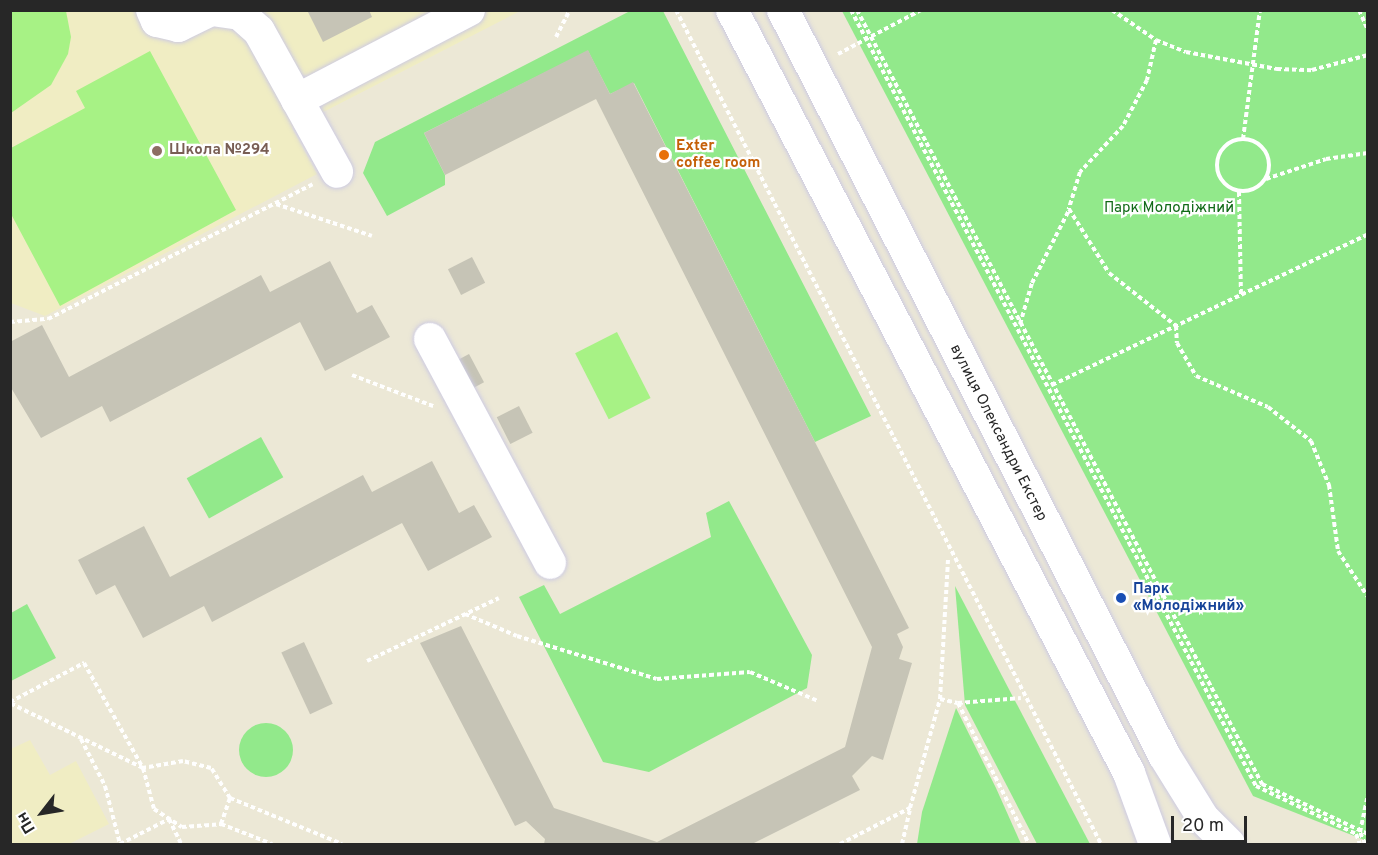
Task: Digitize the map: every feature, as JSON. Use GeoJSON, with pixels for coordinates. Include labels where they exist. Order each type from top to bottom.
{"type":"FeatureCollection","features":[{"type":"Feature","properties":{"kind":"street"},"geometry":{"type":"LineString","coordinates":[[152,10],[157,21],[178,26],[211,10],[240,14],[260,31],[337,172]]}},
{"type":"Feature","properties":{"kind":"street"},"geometry":{"type":"LineString","coordinates":[[297,100],[469,10]]}},
{"type":"Feature","properties":{"kind":"street"},"geometry":{"type":"LineString","coordinates":[[732,10],[1129,773],[1155,844]]}},
{"type":"Feature","properties":{"kind":"street","name":"вулиця Олександри Екстер"},"geometry":{"type":"LineString","coordinates":[[783,10],[1164,755],[1203,818],[1229,844]]}},
{"type":"Feature","properties":{"kind":"street"},"geometry":{"type":"LineString","coordinates":[[430,339],[550,563]]}},
{"type":"Feature","properties":{"kind":"path"},"geometry":{"type":"LineString","coordinates":[[556,37],[570,10]]}},
{"type":"Feature","properties":{"kind":"path"},"geometry":{"type":"LineString","coordinates":[[676,10],[1101,844]]}},
{"type":"Feature","properties":{"kind":"path"},"geometry":{"type":"LineString","coordinates":[[851,10],[869,39],[1262,784],[1368,834]]}},
{"type":"Feature","properties":{"kind":"path"},"geometry":{"type":"LineString","coordinates":[[857,10],[869,39],[1256,786],[1356,834],[1360,844]]}},
{"type":"Feature","properties":{"kind":"path"},"geometry":{"type":"LineString","coordinates":[[813,66],[869,39],[921,10]]}},
{"type":"Feature","properties":{"kind":"path"},"geometry":{"type":"LineString","coordinates":[[1112,10],[1156,40],[1186,52],[1254,64],[1312,70],[1368,55]]}},
{"type":"Feature","properties":{"kind":"path"},"geometry":{"type":"LineString","coordinates":[[1243,139],[1260,10]]}},
{"type":"Feature","properties":{"kind":"path"},"geometry":{"type":"LineString","coordinates":[[1359,10],[1368,30]]}},
{"type":"Feature","properties":{"kind":"path"},"geometry":{"type":"LineString","coordinates":[[1020,325],[1032,283],[1069,210],[1080,171],[1123,126],[1147,80],[1156,40]]}},
{"type":"Feature","properties":{"kind":"path"},"geometry":{"type":"LineString","coordinates":[[1266,179],[1266,152],[1243,139],[1227,144],[1217,159],[1223,183],[1239,192],[1254,189],[1266,179],[1326,159],[1368,153]]}},
{"type":"Feature","properties":{"kind":"path"},"geometry":{"type":"LineString","coordinates":[[10,322],[19,319],[48,319],[337,172]]}},
{"type":"Feature","properties":{"kind":"path"},"geometry":{"type":"LineString","coordinates":[[1239,192],[1241,294]]}},
{"type":"Feature","properties":{"kind":"path"},"geometry":{"type":"LineString","coordinates":[[275,204],[372,236]]}},
{"type":"Feature","properties":{"kind":"path"},"geometry":{"type":"LineString","coordinates":[[1069,210],[1109,273],[1176,326],[1177,343],[1196,376],[1268,407],[1311,441],[1329,485],[1338,551],[1368,597]]}},
{"type":"Feature","properties":{"kind":"path"},"geometry":{"type":"LineString","coordinates":[[1052,385],[1368,234]]}},
{"type":"Feature","properties":{"kind":"path"},"geometry":{"type":"LineString","coordinates":[[10,314],[19,319]]}},
{"type":"Feature","properties":{"kind":"path"},"geometry":{"type":"LineString","coordinates":[[352,375],[473,421]]}},
{"type":"Feature","properties":{"kind":"path"},"geometry":{"type":"LineString","coordinates":[[902,844],[940,699],[948,560]]}},
{"type":"Feature","properties":{"kind":"path"},"geometry":{"type":"LineString","coordinates":[[367,661],[499,598]]}},
{"type":"Feature","properties":{"kind":"path"},"geometry":{"type":"LineString","coordinates":[[465,614],[517,636],[657,679],[750,672],[818,701]]}},
{"type":"Feature","properties":{"kind":"path"},"geometry":{"type":"LineString","coordinates":[[10,703],[84,663],[143,768],[154,809],[182,827],[221,824],[272,844]]}},
{"type":"Feature","properties":{"kind":"path"},"geometry":{"type":"LineString","coordinates":[[940,699],[958,703],[1021,698]]}},
{"type":"Feature","properties":{"kind":"path"},"geometry":{"type":"LineString","coordinates":[[10,703],[143,768],[183,761],[212,768],[230,798],[342,844]]}},
{"type":"Feature","properties":{"kind":"path"},"geometry":{"type":"LineString","coordinates":[[958,703],[1029,844]]}},
{"type":"Feature","properties":{"kind":"path"},"geometry":{"type":"LineString","coordinates":[[80,737],[105,786],[120,844],[169,819]]}},
{"type":"Feature","properties":{"kind":"path"},"geometry":{"type":"LineString","coordinates":[[1365,844],[1360,832],[1368,795]]}},
{"type":"Feature","properties":{"kind":"path"},"geometry":{"type":"LineString","coordinates":[[221,824],[230,798]]}},
{"type":"Feature","properties":{"kind":"path"},"geometry":{"type":"LineString","coordinates":[[840,844],[910,808]]}},
{"type":"Feature","properties":{"kind":"path"},"geometry":{"type":"LineString","coordinates":[[169,819],[181,844]]}},
{"type":"Feature","properties":{"kind":"shaded area","name":"Школа №294"},"geometry":{"type":"Polygon","coordinates":[[[10,11],[520,11],[292,128],[317,174],[45,316],[11,303],[10,11]]]}},
{"type":"Feature","properties":{"kind":"shaded area"},"geometry":{"type":"Polygon","coordinates":[[[30,740],[50,775],[76,761],[109,824],[69,844],[11,844],[11,749],[30,740]]]}},
{"type":"Feature","properties":{"kind":"green space"},"geometry":{"type":"Polygon","coordinates":[[[10,11],[66,11],[71,37],[68,54],[51,85],[11,113],[10,11]]]}},
{"type":"Feature","properties":{"kind":"green space"},"geometry":{"type":"Polygon","coordinates":[[[630,11],[663,11],[871,416],[815,442],[634,83],[610,94],[588,51],[424,133],[445,175],[445,185],[387,216],[363,173],[375,142],[630,11]]]}},
{"type":"Feature","properties":{"kind":"green space","name":"Парк Молодіжний"},"geometry":{"type":"Polygon","coordinates":[[[842,11],[1367,11],[1367,841],[1253,796],[842,11]]]}},
{"type":"Feature","properties":{"kind":"green space"},"geometry":{"type":"Polygon","coordinates":[[[150,51],[236,210],[60,306],[11,214],[11,148],[85,108],[76,91],[150,51]]]}},
{"type":"Feature","properties":{"kind":"green space"},"geometry":{"type":"Polygon","coordinates":[[[617,332],[651,398],[609,419],[575,353],[617,332]]]}},
{"type":"Feature","properties":{"kind":"green space"},"geometry":{"type":"Polygon","coordinates":[[[261,437],[283,477],[209,518],[187,478],[261,437]]]}},
{"type":"Feature","properties":{"kind":"green space"},"geometry":{"type":"Polygon","coordinates":[[[729,501],[812,655],[807,688],[649,772],[603,762],[519,597],[544,585],[560,614],[711,537],[706,513],[729,501]]]}},
{"type":"Feature","properties":{"kind":"green space"},"geometry":{"type":"Polygon","coordinates":[[[955,586],[1090,844],[1037,844],[965,705],[955,586]]]}},
{"type":"Feature","properties":{"kind":"green space"},"geometry":{"type":"Polygon","coordinates":[[[27,604],[56,658],[11,681],[11,613],[27,604]]]}},
{"type":"Feature","properties":{"kind":"green space"},"geometry":{"type":"Polygon","coordinates":[[[956,708],[1021,844],[917,844],[922,812],[956,708]]]}},
{"type":"Feature","properties":{"kind":"green space"},"geometry":{"type":"Polygon","coordinates":[[[261,723],[271,723],[285,731],[291,740],[293,750],[291,760],[285,769],[271,777],[261,777],[244,765],[239,755],[239,745],[251,728],[261,723]]]}},
{"type":"Feature","properties":{"kind":"building"},"geometry":{"type":"Polygon","coordinates":[[[307,10],[369,10],[372,17],[323,42],[307,10]]]}},
{"type":"Feature","properties":{"kind":"building"},"geometry":{"type":"Polygon","coordinates":[[[588,50],[610,94],[633,82],[909,628],[897,634],[903,647],[899,659],[912,663],[883,760],[872,756],[852,776],[860,790],[752,844],[544,844],[545,839],[526,821],[515,826],[420,643],[461,626],[554,808],[657,842],[845,747],[872,647],[596,99],[445,175],[424,133],[588,50]]]}},
{"type":"Feature","properties":{"kind":"building"},"geometry":{"type":"Polygon","coordinates":[[[472,257],[485,283],[461,295],[448,269],[472,257]]]}},
{"type":"Feature","properties":{"kind":"building"},"geometry":{"type":"Polygon","coordinates":[[[330,261],[357,313],[372,305],[390,337],[325,371],[300,322],[110,422],[102,406],[41,438],[10,386],[10,342],[42,325],[69,377],[261,275],[270,292],[330,261]]]}},
{"type":"Feature","properties":{"kind":"building"},"geometry":{"type":"Polygon","coordinates":[[[469,354],[484,382],[469,390],[454,362],[469,354]]]}},
{"type":"Feature","properties":{"kind":"building"},"geometry":{"type":"Polygon","coordinates":[[[519,406],[533,433],[510,444],[497,417],[519,406]]]}},
{"type":"Feature","properties":{"kind":"building"},"geometry":{"type":"Polygon","coordinates":[[[432,461],[459,513],[474,505],[492,537],[428,571],[402,523],[212,622],[204,606],[143,638],[115,585],[96,595],[78,560],[144,526],[170,577],[363,475],[372,492],[432,461]]]}},
{"type":"Feature","properties":{"kind":"building"},"geometry":{"type":"Polygon","coordinates":[[[304,642],[333,704],[310,714],[281,653],[304,642]]]}},
{"type":"Feature","properties":{"kind":"place","name":"Школа №294"},"geometry":{"type":"Point","coordinates":[157,151]}},
{"type":"Feature","properties":{"kind":"place","name":"Exter coffee room"},"geometry":{"type":"Point","coordinates":[664,155]}},
{"type":"Feature","properties":{"kind":"place","name":"Парк «Молодіжний»"},"geometry":{"type":"Point","coordinates":[1121,598]}}]}
